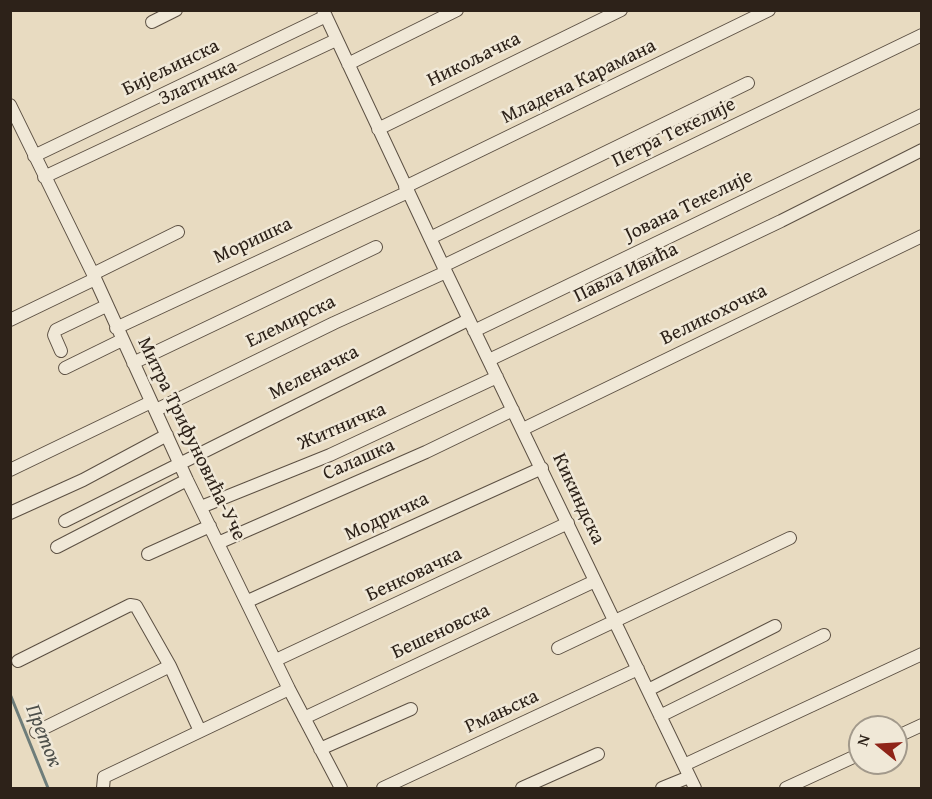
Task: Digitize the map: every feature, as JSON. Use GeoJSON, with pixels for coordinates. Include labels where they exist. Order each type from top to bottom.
{"type":"FeatureCollection","features":[{"type":"Feature","properties":{"kind":"street"},"geometry":{"type":"LineString","coordinates":[[152,22],[176,10]]}},
{"type":"Feature","properties":{"kind":"street"},"geometry":{"type":"LineString","coordinates":[[348,64],[457,10]]}},
{"type":"Feature","properties":{"kind":"street","name":"Никољачка"},"geometry":{"type":"LineString","coordinates":[[378,129],[621,10]]}},
{"type":"Feature","properties":{"kind":"street","name":"Младена Карамана"},"geometry":{"type":"LineString","coordinates":[[406,189],[770,10]]}},
{"type":"Feature","properties":{"kind":"street","name":"Кикиндска"},"geometry":{"type":"LineString","coordinates":[[324,13],[468,320],[542,468],[695,789]]}},
{"type":"Feature","properties":{"kind":"street","name":"Бијељинска"},"geometry":{"type":"LineString","coordinates":[[34,156],[324,13]]}},
{"type":"Feature","properties":{"kind":"street","name":"Петра Текелије"},"geometry":{"type":"LineString","coordinates":[[444,269],[921,35]]}},
{"type":"Feature","properties":{"kind":"street","name":"Златичка"},"geometry":{"type":"LineString","coordinates":[[44,177],[336,40]]}},
{"type":"Feature","properties":{"kind":"street"},"geometry":{"type":"LineString","coordinates":[[430,238],[748,83]]}},
{"type":"Feature","properties":{"kind":"street","name":"Митра Трифуновића-Уче"},"geometry":{"type":"LineString","coordinates":[[10,105],[94,277],[187,480],[289,689],[341,789]]}},
{"type":"Feature","properties":{"kind":"street","name":"Јована Текелије"},"geometry":{"type":"LineString","coordinates":[[474,332],[921,115]]}},
{"type":"Feature","properties":{"kind":"street","name":"Павла Ивића"},"geometry":{"type":"LineString","coordinates":[[489,360],[781,221],[921,150]]}},
{"type":"Feature","properties":{"kind":"street","name":"Моришка"},"geometry":{"type":"LineString","coordinates":[[116,328],[406,189]]}},
{"type":"Feature","properties":{"kind":"street"},"geometry":{"type":"LineString","coordinates":[[10,320],[178,232]]}},
{"type":"Feature","properties":{"kind":"street","name":"Великохочка"},"geometry":{"type":"LineString","coordinates":[[523,429],[921,236]]}},
{"type":"Feature","properties":{"kind":"street"},"geometry":{"type":"LineString","coordinates":[[133,363],[376,247]]}},
{"type":"Feature","properties":{"kind":"street","name":"Елемирска"},"geometry":{"type":"LineString","coordinates":[[10,470],[334,323],[444,269]]}},
{"type":"Feature","properties":{"kind":"street"},"geometry":{"type":"LineString","coordinates":[[61,351],[54,334],[56,330],[106,306]]}},
{"type":"Feature","properties":{"kind":"street","name":"Меленачка"},"geometry":{"type":"LineString","coordinates":[[65,520],[468,320]]}},
{"type":"Feature","properties":{"kind":"street"},"geometry":{"type":"LineString","coordinates":[[65,368],[122,340]]}},
{"type":"Feature","properties":{"kind":"street","name":"Житничка"},"geometry":{"type":"LineString","coordinates":[[201,507],[330,455],[497,377]]}},
{"type":"Feature","properties":{"kind":"street","name":"Салашка"},"geometry":{"type":"LineString","coordinates":[[218,543],[426,452],[513,410]]}},
{"type":"Feature","properties":{"kind":"street"},"geometry":{"type":"LineString","coordinates":[[10,513],[83,480],[167,435]]}},
{"type":"Feature","properties":{"kind":"street","name":"Модричка"},"geometry":{"type":"LineString","coordinates":[[248,601],[542,468]]}},
{"type":"Feature","properties":{"kind":"street"},"geometry":{"type":"LineString","coordinates":[[57,547],[187,480]]}},
{"type":"Feature","properties":{"kind":"street","name":"Бенковачка"},"geometry":{"type":"LineString","coordinates":[[276,660],[568,524]]}},
{"type":"Feature","properties":{"kind":"street"},"geometry":{"type":"LineString","coordinates":[[148,554],[210,526]]}},
{"type":"Feature","properties":{"kind":"street"},"geometry":{"type":"LineString","coordinates":[[558,648],[615,623],[790,538]]}},
{"type":"Feature","properties":{"kind":"street","name":"Бешеновска"},"geometry":{"type":"LineString","coordinates":[[304,718],[595,581]]}},
{"type":"Feature","properties":{"kind":"street"},"geometry":{"type":"LineString","coordinates":[[18,661],[133,605],[139,608],[200,730]]}},
{"type":"Feature","properties":{"kind":"street"},"geometry":{"type":"LineString","coordinates":[[648,690],[775,626]]}},
{"type":"Feature","properties":{"kind":"street"},"geometry":{"type":"LineString","coordinates":[[660,716],[824,635]]}},
{"type":"Feature","properties":{"kind":"street"},"geometry":{"type":"LineString","coordinates":[[662,789],[686,771],[921,654]]}},
{"type":"Feature","properties":{"kind":"street"},"geometry":{"type":"LineString","coordinates":[[36,732],[170,666]]}},
{"type":"Feature","properties":{"kind":"street","name":"Рмањска"},"geometry":{"type":"LineString","coordinates":[[383,789],[638,669]]}},
{"type":"Feature","properties":{"kind":"street"},"geometry":{"type":"LineString","coordinates":[[103,789],[104,777],[289,689]]}},
{"type":"Feature","properties":{"kind":"street"},"geometry":{"type":"LineString","coordinates":[[321,749],[411,709]]}},
{"type":"Feature","properties":{"kind":"street"},"geometry":{"type":"LineString","coordinates":[[522,789],[598,754]]}},
{"type":"Feature","properties":{"kind":"street"},"geometry":{"type":"LineString","coordinates":[[786,789],[848,760]]}},
{"type":"Feature","properties":{"kind":"waterway","name":"Преток"},"geometry":{"type":"LineString","coordinates":[[10,694],[48,788]]}}]}
